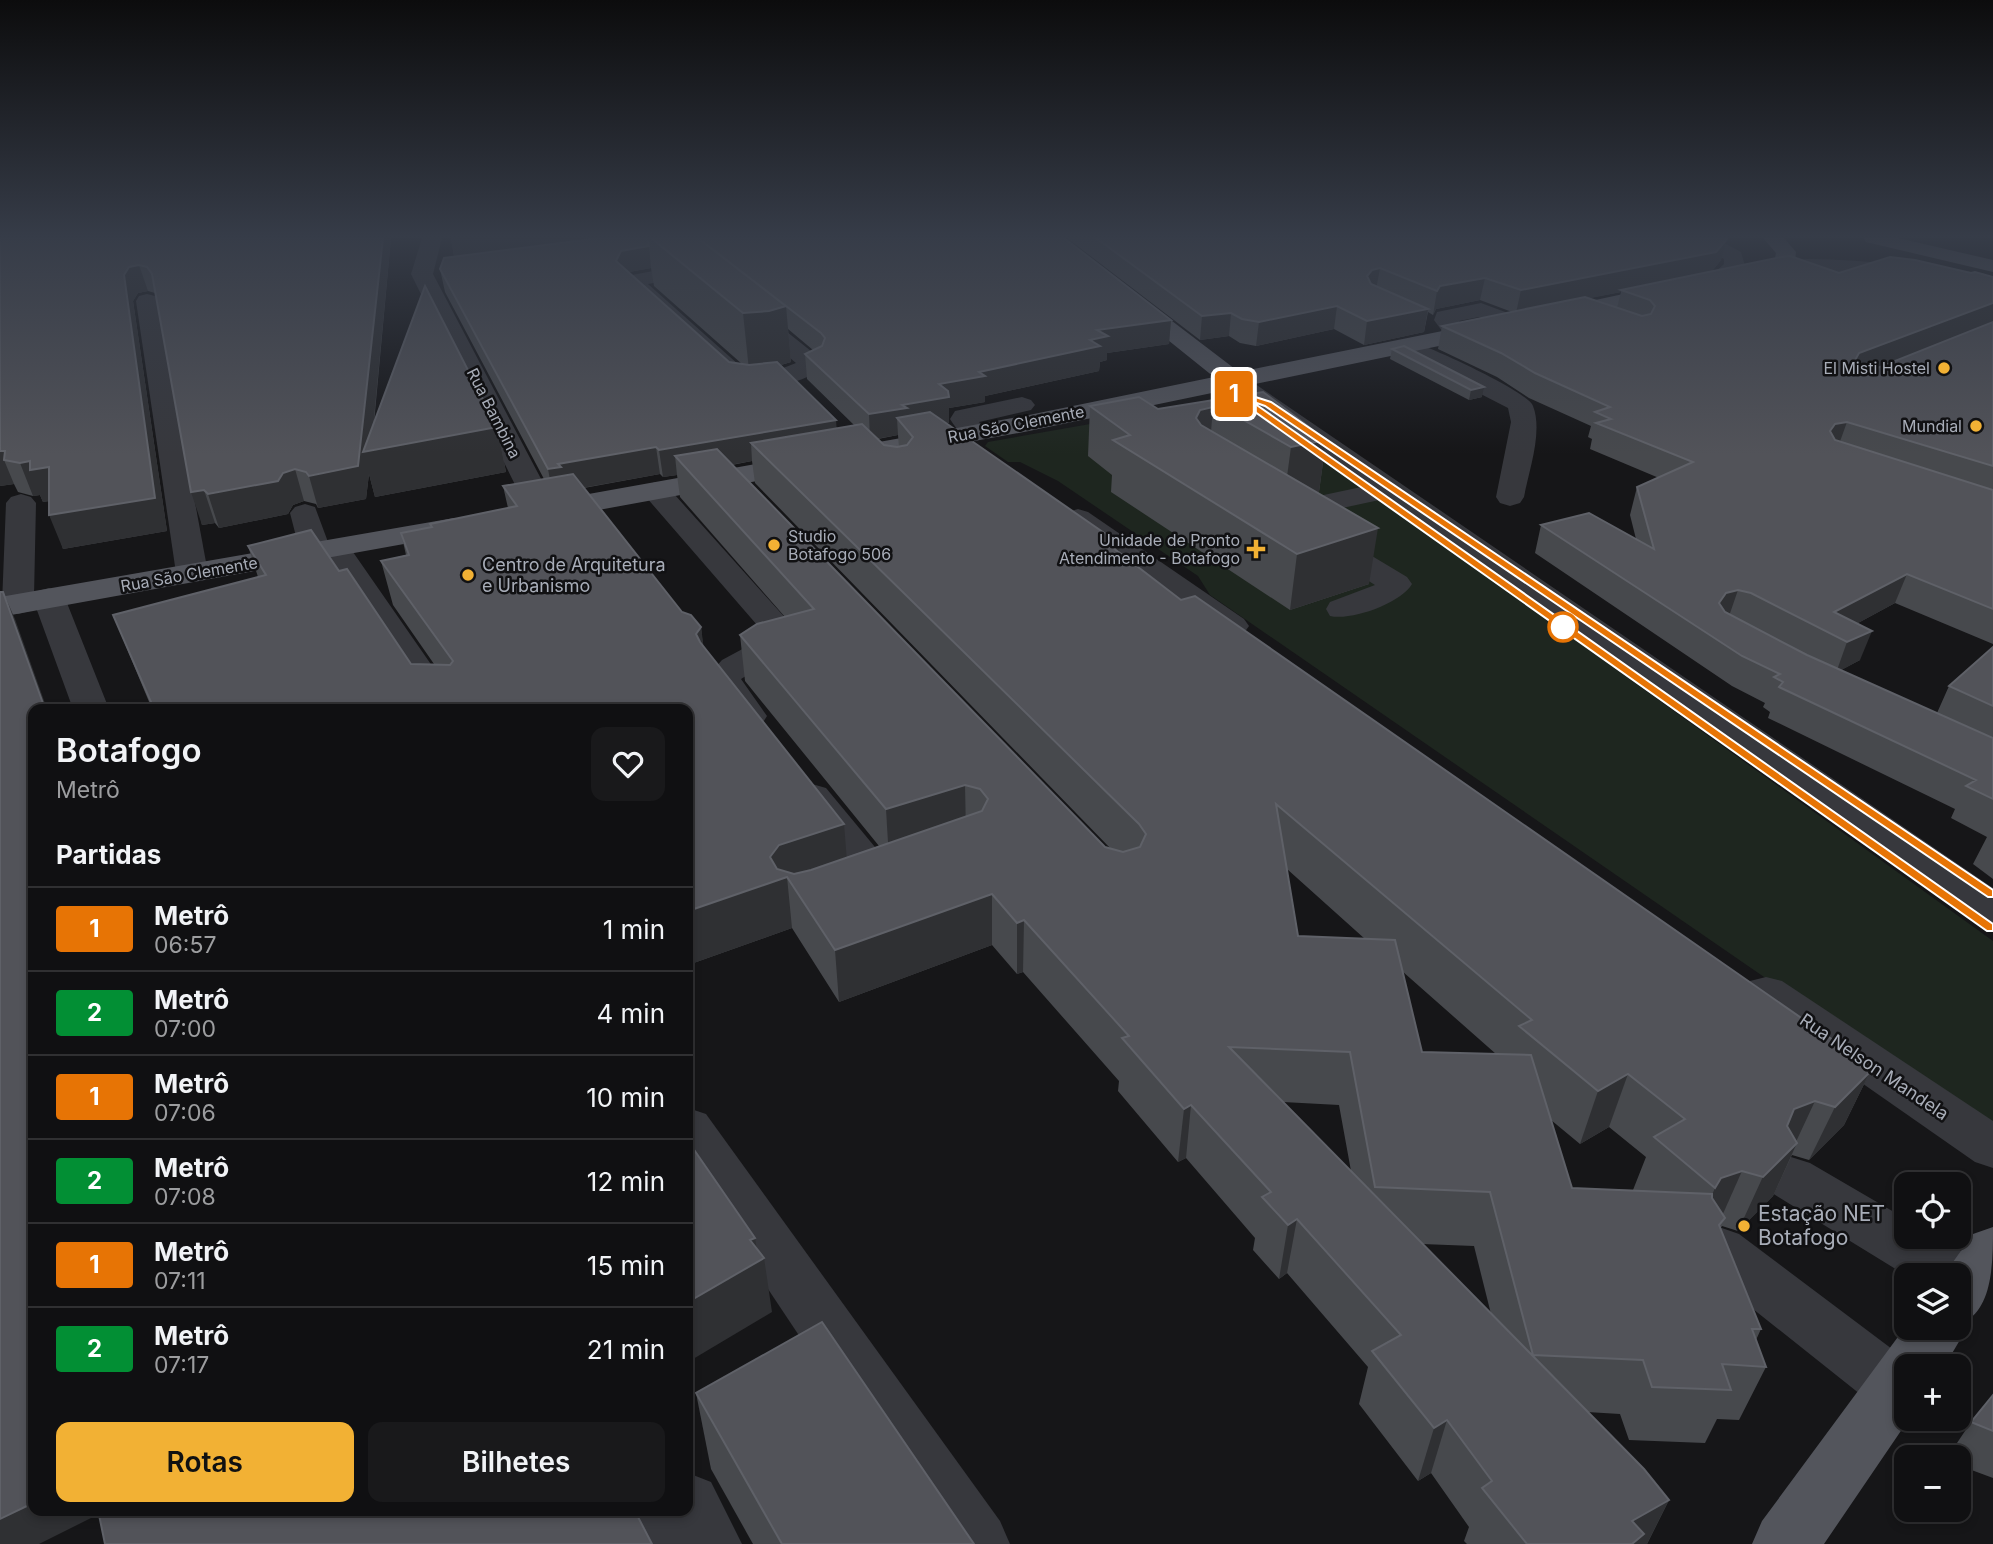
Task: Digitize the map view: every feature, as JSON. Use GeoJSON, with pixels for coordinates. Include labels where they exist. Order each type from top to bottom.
{"type":"FeatureCollection","features":[{"type":"Feature","properties":{"kind":"main road"},"geometry":{"type":"LineString","coordinates":[[1143,310],[1233,380]]}},
{"type":"Feature","properties":{"kind":"main road","name":"Rua São Clemente"},"geometry":{"type":"LineString","coordinates":[[1032,413],[1233,380],[1583,310]]}},
{"type":"Feature","properties":{"kind":"main road","name":"Rua São Clemente"},"geometry":{"type":"LineString","coordinates":[[530,514],[729,477],[859,445],[967,434]]}},
{"type":"Feature","properties":{"kind":"main road","name":"Rua São Clemente"},"geometry":{"type":"LineString","coordinates":[[31,608],[201,572],[476,523]]}},
{"type":"Feature","properties":{"kind":"main road"},"geometry":{"type":"LineString","coordinates":[[1786,1544],[1894,1390]]}},
{"type":"Feature","properties":{"kind":"street"},"geometry":{"type":"LineString","coordinates":[[148,310],[201,572]]}},
{"type":"Feature","properties":{"kind":"street","name":"Rua Bambina"},"geometry":{"type":"LineString","coordinates":[[448,310],[530,514]]}},
{"type":"Feature","properties":{"kind":"street"},"geometry":{"type":"LineString","coordinates":[[664,310],[742,380],[784,376],[804,370],[812,364],[746,310]]}},
{"type":"Feature","properties":{"kind":"street"},"geometry":{"type":"LineString","coordinates":[[1583,310],[1624,326]]}},
{"type":"Feature","properties":{"kind":"street"},"geometry":{"type":"LineString","coordinates":[[1422,320],[1457,335]]}},
{"type":"Feature","properties":{"kind":"street"},"geometry":{"type":"LineString","coordinates":[[1405,346],[1499,391],[1520,404],[1524,422],[1510,497]]}},
{"type":"Feature","properties":{"kind":"street"},"geometry":{"type":"LineString","coordinates":[[784,376],[804,394]]}},
{"type":"Feature","properties":{"kind":"street"},"geometry":{"type":"LineString","coordinates":[[1233,380],[1993,909]]}},
{"type":"Feature","properties":{"kind":"street"},"geometry":{"type":"LineString","coordinates":[[994,386],[1032,413]]}},
{"type":"Feature","properties":{"kind":"street"},"geometry":{"type":"LineString","coordinates":[[995,460],[967,434],[964,417],[1032,413]]}},
{"type":"Feature","properties":{"kind":"street"},"geometry":{"type":"LineString","coordinates":[[859,445],[898,477]]}},
{"type":"Feature","properties":{"kind":"street"},"geometry":{"type":"LineString","coordinates":[[191,467],[201,572]]}},
{"type":"Feature","properties":{"kind":"street"},"geometry":{"type":"LineString","coordinates":[[729,477],[758,508]]}},
{"type":"Feature","properties":{"kind":"street"},"geometry":{"type":"LineString","coordinates":[[1342,609],[1393,589],[1396,584],[1270,506],[1390,489]]}},
{"type":"Feature","properties":{"kind":"street"},"geometry":{"type":"LineString","coordinates":[[656,491],[781,632],[780,641],[727,672],[723,679],[726,687],[768,741]]}},
{"type":"Feature","properties":{"kind":"street"},"geometry":{"type":"LineString","coordinates":[[1048,497],[1263,648]]}},
{"type":"Feature","properties":{"kind":"street"},"geometry":{"type":"LineString","coordinates":[[22,503],[31,608],[88,704]]}},
{"type":"Feature","properties":{"kind":"street"},"geometry":{"type":"LineString","coordinates":[[590,503],[610,527]]}},
{"type":"Feature","properties":{"kind":"street"},"geometry":{"type":"LineString","coordinates":[[305,513],[325,550],[440,704]]}},
{"type":"Feature","properties":{"kind":"street"},"geometry":{"type":"LineString","coordinates":[[794,773],[898,874],[840,894]]}},
{"type":"Feature","properties":{"kind":"street","name":"Rua Nelson Mandela"},"geometry":{"type":"LineString","coordinates":[[1740,975],[1993,1148]]}},
{"type":"Feature","properties":{"kind":"street"},"geometry":{"type":"LineString","coordinates":[[693,1135],[977,1544]]}},
{"type":"Feature","properties":{"kind":"street"},"geometry":{"type":"LineString","coordinates":[[1791,1178],[1926,1263]]}},
{"type":"Feature","properties":{"kind":"street"},"geometry":{"type":"LineString","coordinates":[[1719,1250],[1894,1369]]}},
{"type":"Feature","properties":{"kind":"street"},"geometry":{"type":"LineString","coordinates":[[693,1514],[709,1544]]}},
{"type":"Feature","properties":{"kind":"street"},"geometry":{"type":"LineString","coordinates":[[637,1516],[651,1544]]}},
{"type":"Feature","properties":{"kind":"shaded area"},"geometry":{"type":"Polygon","coordinates":[[[1210,403],[1256,410],[1993,941],[1993,1124],[1957,1110],[1210,595],[1198,576],[1058,481],[1020,462],[1008,462],[985,446],[988,442],[1210,403]]]}},
{"type":"Feature","properties":{"kind":"building"},"geometry":{"type":"Polygon","coordinates":[[[0,310],[129,310],[155,498],[49,515],[49,467],[30,470],[30,461],[20,463],[4,460],[5,451],[0,451],[0,310]]]}},
{"type":"Feature","properties":{"kind":"building"},"geometry":{"type":"Polygon","coordinates":[[[158,310],[375,310],[358,466],[309,476],[306,472],[295,469],[283,473],[278,481],[208,494],[204,490],[191,492],[158,310]]]}},
{"type":"Feature","properties":{"kind":"building"},"geometry":{"type":"Polygon","coordinates":[[[416,310],[437,310],[497,427],[363,452],[416,310]]]}},
{"type":"Feature","properties":{"kind":"building"},"geometry":{"type":"Polygon","coordinates":[[[462,310],[671,310],[729,362],[749,365],[777,362],[836,420],[659,450],[656,447],[558,464],[561,467],[548,469],[462,310]]]}},
{"type":"Feature","properties":{"kind":"building"},"geometry":{"type":"Polygon","coordinates":[[[739,310],[772,310],[769,311],[743,313],[739,310]]]}},
{"type":"Feature","properties":{"kind":"building"},"geometry":{"type":"Polygon","coordinates":[[[791,310],[1158,310],[1171,320],[1097,330],[1108,336],[1090,340],[1100,346],[979,372],[985,376],[939,384],[948,391],[949,397],[869,414],[805,354],[822,346],[825,338],[791,310]]]}},
{"type":"Feature","properties":{"kind":"building"},"geometry":{"type":"Polygon","coordinates":[[[1194,310],[1317,310],[1259,322],[1242,319],[1231,313],[1202,316],[1194,310]]]}},
{"type":"Feature","properties":{"kind":"building"},"geometry":{"type":"Polygon","coordinates":[[[1345,310],[1423,310],[1367,321],[1345,310]]]}},
{"type":"Feature","properties":{"kind":"building"},"geometry":{"type":"Polygon","coordinates":[[[1521,310],[1624,310],[1642,316],[1651,314],[1653,310],[1974,310],[1859,353],[1854,362],[1860,368],[1870,371],[1993,322],[1993,466],[1847,422],[1835,424],[1830,431],[1835,440],[1993,490],[1993,609],[1907,574],[1834,612],[1872,631],[1847,642],[1751,593],[1738,590],[1726,593],[1719,603],[1725,612],[1807,655],[1993,738],[1993,799],[1966,786],[1976,780],[1779,687],[1783,682],[1774,677],[1780,674],[1742,656],[1541,525],[1589,513],[1654,549],[1637,487],[1693,462],[1596,423],[1611,419],[1595,412],[1610,407],[1442,326],[1521,310]]]}},
{"type":"Feature","properties":{"kind":"building"},"geometry":{"type":"Polygon","coordinates":[[[1404,346],[1484,387],[1471,390],[1392,349],[1404,346]]]}},
{"type":"Feature","properties":{"kind":"building"},"geometry":{"type":"Polygon","coordinates":[[[1263,392],[1326,440],[1291,447],[1224,409],[1213,407],[1200,410],[1196,418],[1201,425],[1378,528],[1297,554],[1113,440],[1130,435],[1090,406],[1139,397],[1158,409],[1263,392]]]}},
{"type":"Feature","properties":{"kind":"building"},"geometry":{"type":"Polygon","coordinates":[[[930,412],[1120,544],[1112,547],[1181,600],[1195,596],[1856,1056],[1870,1072],[1835,1107],[1815,1101],[1794,1109],[1787,1126],[1797,1143],[1763,1177],[1742,1171],[1721,1178],[1715,1188],[1654,1137],[1685,1119],[1628,1074],[1598,1091],[1519,1026],[1532,1020],[1276,804],[1298,936],[1395,940],[1422,1052],[1531,1055],[1572,1188],[1712,1194],[1725,1218],[1719,1225],[1761,1329],[1752,1329],[1766,1367],[1722,1364],[1731,1390],[1652,1387],[1643,1360],[1533,1355],[1490,1192],[1375,1187],[1350,1052],[1229,1047],[1644,1469],[1669,1500],[1632,1521],[1644,1534],[1632,1544],[1527,1544],[1482,1488],[1492,1481],[1447,1420],[1434,1428],[1372,1351],[1401,1335],[1297,1219],[1288,1225],[1262,1197],[1271,1192],[1191,1105],[1184,1109],[1122,1038],[1129,1036],[1024,920],[1017,923],[992,894],[835,950],[787,877],[693,909],[693,704],[152,704],[113,615],[266,575],[248,546],[311,530],[339,571],[347,569],[411,664],[450,665],[453,661],[381,561],[409,555],[401,533],[432,527],[430,524],[517,506],[503,486],[573,474],[682,612],[691,615],[701,627],[696,634],[700,642],[844,824],[779,845],[770,857],[777,869],[794,874],[811,870],[982,811],[988,799],[980,789],[965,785],[886,809],[740,635],[757,624],[814,609],[675,456],[717,449],[1105,847],[1123,852],[1140,847],[1146,834],[1139,824],[751,443],[862,424],[884,445],[907,445],[913,437],[897,418],[930,412]]]}},
{"type":"Feature","properties":{"kind":"building"},"geometry":{"type":"Polygon","coordinates":[[[0,592],[3,592],[43,704],[28,704],[28,1505],[0,1519],[0,592]]]}},
{"type":"Feature","properties":{"kind":"building"},"geometry":{"type":"Polygon","coordinates":[[[1993,647],[1993,706],[1949,686],[1993,647]]]}},
{"type":"Feature","properties":{"kind":"building"},"geometry":{"type":"Polygon","coordinates":[[[693,1148],[755,1238],[750,1240],[764,1258],[693,1299],[693,1148]]]}},
{"type":"Feature","properties":{"kind":"building"},"geometry":{"type":"Polygon","coordinates":[[[822,1322],[974,1544],[782,1544],[696,1393],[822,1322]]]}},
{"type":"Feature","properties":{"kind":"building"},"geometry":{"type":"Polygon","coordinates":[[[1993,1395],[1993,1431],[1971,1422],[1993,1395]]]}},
{"type":"Feature","properties":{"kind":"building"},"geometry":{"type":"Polygon","coordinates":[[[99,1516],[638,1516],[652,1544],[105,1544],[99,1516]]]}},
{"type":"Feature","properties":{"kind":"metro line","name":"1"},"geometry":{"type":"LineString","coordinates":[[1993,894],[1268,404],[1227,388],[1534,607],[1993,927]]}},
{"type":"Feature","properties":{"kind":"place","name":"El Misti Hostel"},"geometry":{"type":"Point","coordinates":[1944,368]}},
{"type":"Feature","properties":{"kind":"place","name":"Mundial"},"geometry":{"type":"Point","coordinates":[1976,426]}},
{"type":"Feature","properties":{"kind":"place","name":"Studio Botafogo 506"},"geometry":{"type":"Point","coordinates":[774,545]}},
{"type":"Feature","properties":{"kind":"place","name":"Unidade de Pronto Atendimento - Botafogo"},"geometry":{"type":"Point","coordinates":[1256,549]}},
{"type":"Feature","properties":{"kind":"place","name":"Centro de Arquitetura e Urbanismo"},"geometry":{"type":"Point","coordinates":[468,575]}},
{"type":"Feature","properties":{"kind":"place","name":"Estação NET Botafogo"},"geometry":{"type":"Point","coordinates":[1744,1226]}}]}
